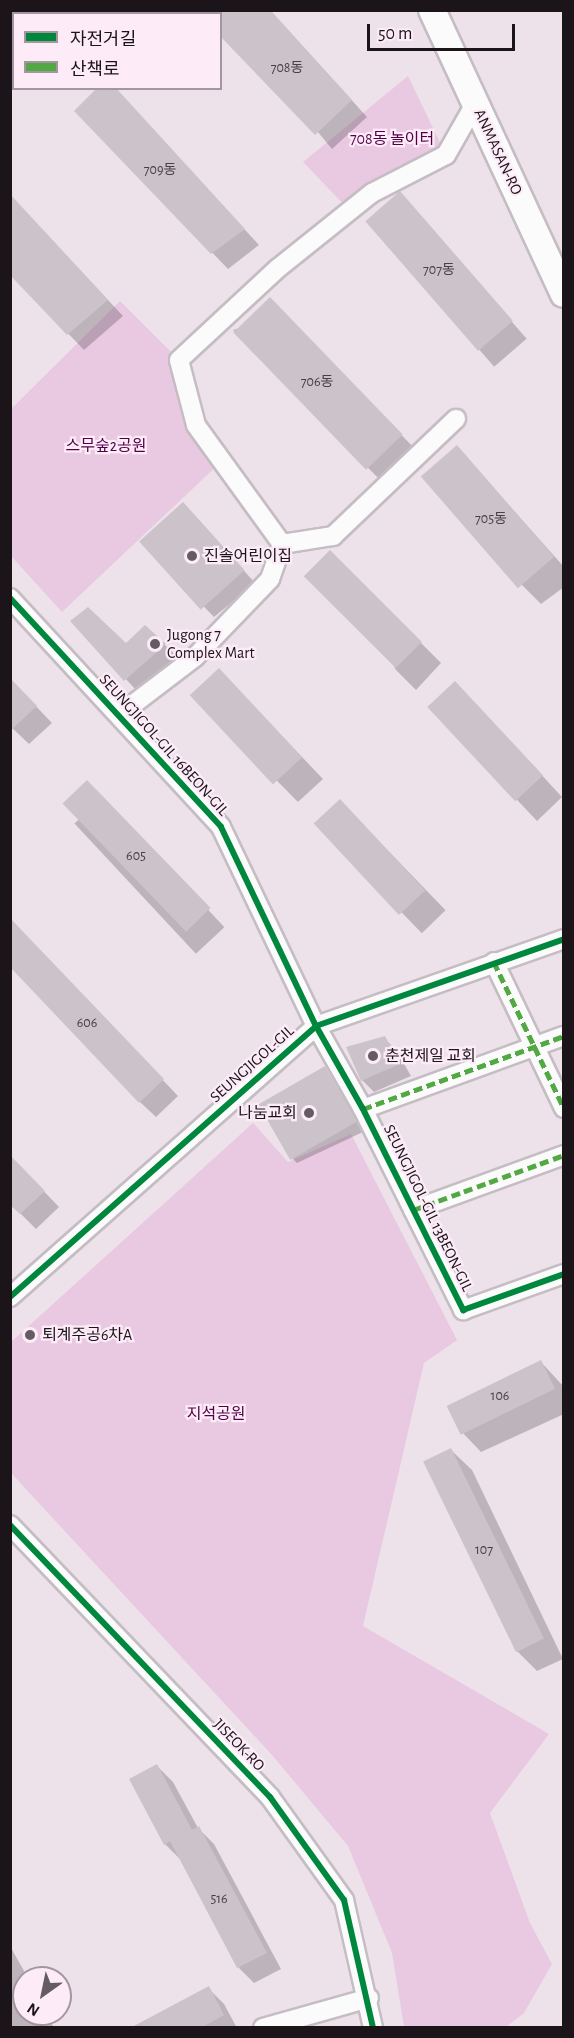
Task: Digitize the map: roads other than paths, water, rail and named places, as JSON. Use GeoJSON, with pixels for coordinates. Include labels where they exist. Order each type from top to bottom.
{"type":"FeatureCollection","features":[{"type":"Feature","properties":{"kind":"street","name":"ANMASAN-RO"},"geometry":{"type":"LineString","coordinates":[[432,10],[564,294]]}},
{"type":"Feature","properties":{"kind":"street"},"geometry":{"type":"LineString","coordinates":[[282,544],[196,425],[179,360],[277,269],[372,193],[446,155],[475,104]]}},
{"type":"Feature","properties":{"kind":"street"},"geometry":{"type":"LineString","coordinates":[[282,544],[333,536],[456,419]]}},
{"type":"Feature","properties":{"kind":"street"},"geometry":{"type":"LineString","coordinates":[[119,715],[195,657],[270,579],[282,544]]}},
{"type":"Feature","properties":{"kind":"street","name":"SEUNGJIGOL-GIL 16BEON-GIL"},"geometry":{"type":"LineString","coordinates":[[10,598],[221,826],[316,1026]]}},
{"type":"Feature","properties":{"kind":"street","name":"SEUNGJIGOL-GIL"},"geometry":{"type":"LineString","coordinates":[[10,1297],[316,1026],[564,939]]}},
{"type":"Feature","properties":{"kind":"street"},"geometry":{"type":"LineString","coordinates":[[494,962],[564,1108]]}},
{"type":"Feature","properties":{"kind":"street","name":"SEUNGJIGOL-GIL 13BEON-GIL"},"geometry":{"type":"LineString","coordinates":[[316,1026],[363,1109],[463,1310],[564,1274]]}},
{"type":"Feature","properties":{"kind":"street","name":"SEUNGJIGOL-GIL 13BEON-GIL"},"geometry":{"type":"LineString","coordinates":[[363,1109],[534,1049],[564,1036]]}},
{"type":"Feature","properties":{"kind":"street","name":"SEUNGJIGOL-GIL 13BEON-GIL"},"geometry":{"type":"LineString","coordinates":[[413,1210],[564,1155]]}},
{"type":"Feature","properties":{"kind":"street","name":"JISEOK-RO"},"geometry":{"type":"LineString","coordinates":[[10,1525],[270,1797],[344,1900],[369,1998],[373,2028]]}},
{"type":"Feature","properties":{"kind":"street"},"geometry":{"type":"LineString","coordinates":[[263,2028],[369,1998]]}},
{"type":"Feature","properties":{"kind":"place","name":"진솔어린이집"},"geometry":{"type":"Point","coordinates":[192,556]}},
{"type":"Feature","properties":{"kind":"place","name":"Jugong 7 Complex Mart"},"geometry":{"type":"Point","coordinates":[155,644]}},
{"type":"Feature","properties":{"kind":"place","name":"춘천제일 교회"},"geometry":{"type":"Point","coordinates":[373,1056]}},
{"type":"Feature","properties":{"kind":"place","name":"나눔교회"},"geometry":{"type":"Point","coordinates":[309,1113]}},
{"type":"Feature","properties":{"kind":"place","name":"퇴계주공6차A"},"geometry":{"type":"Point","coordinates":[30,1335]}},
{"type":"Feature","properties":{"kind":"park label","name":"708동 놀이터"},"geometry":{"type":"Point","coordinates":[392,139]}},
{"type":"Feature","properties":{"kind":"park label","name":"스무숲2공원"},"geometry":{"type":"Point","coordinates":[106,446]}},
{"type":"Feature","properties":{"kind":"park label","name":"지석공원"},"geometry":{"type":"Point","coordinates":[216,1414]}}]}
